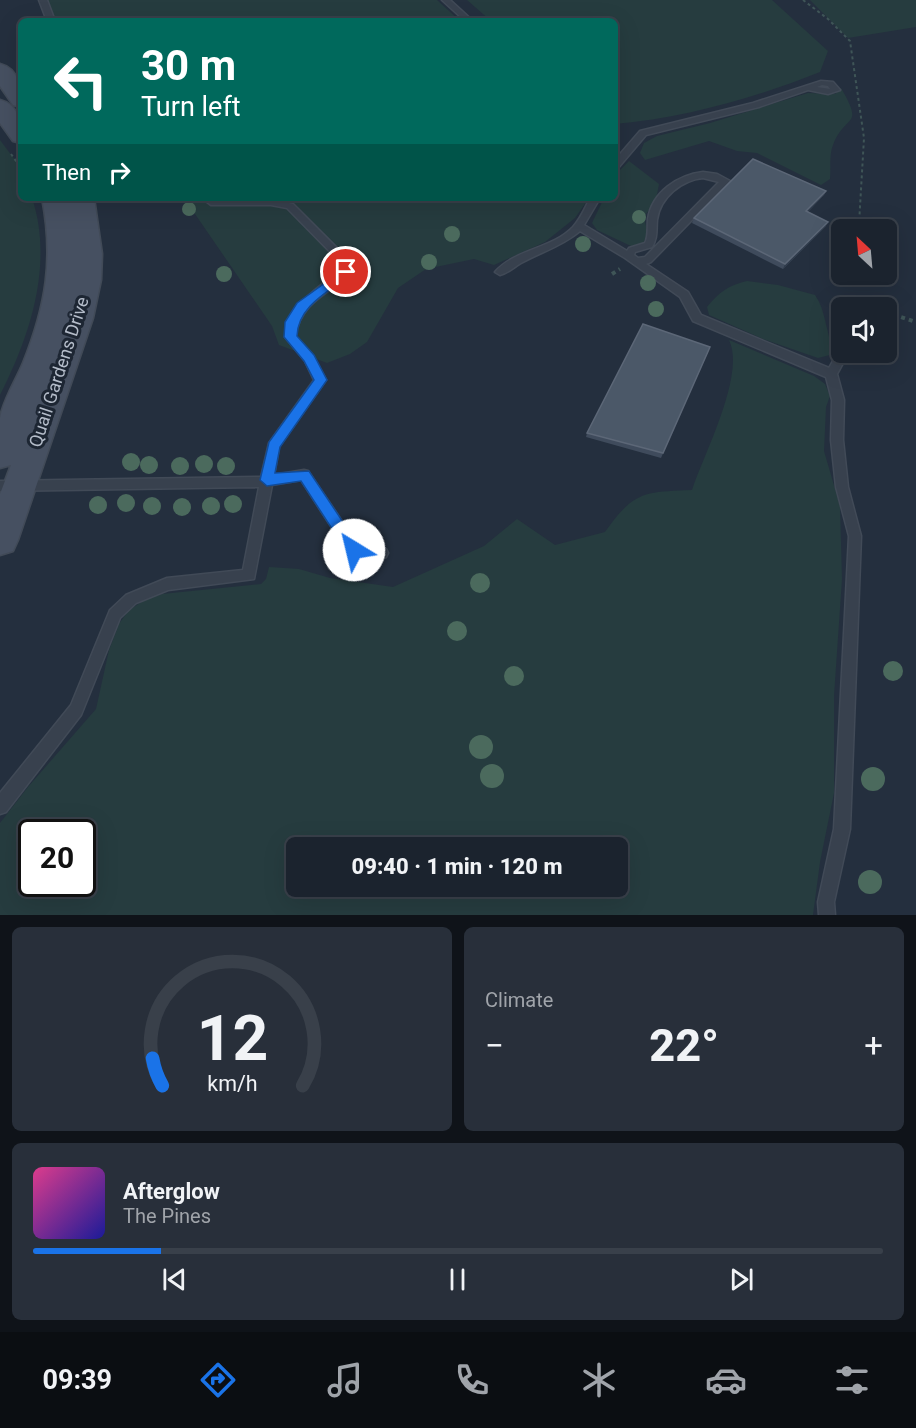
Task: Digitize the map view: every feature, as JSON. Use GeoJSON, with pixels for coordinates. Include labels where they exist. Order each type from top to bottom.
{"type":"FeatureCollection","features":[{"type":"Feature","properties":{"kind":"main road"},"geometry":{"type":"LineString","coordinates":[[0,71],[18,96]]}},
{"type":"Feature","properties":{"kind":"main road"},"geometry":{"type":"LineString","coordinates":[[0,107],[18,132]]}},
{"type":"Feature","properties":{"kind":"main road","name":"Quail Gardens Drive"},"geometry":{"type":"LineString","coordinates":[[0,455],[53,324],[60,296],[63,235],[56,201]]}},
{"type":"Feature","properties":{"kind":"main road","name":"Quail Gardens Drive"},"geometry":{"type":"LineString","coordinates":[[0,540],[11,486],[64,366],[87,280],[85,223],[81,201]]}},
{"type":"Feature","properties":{"kind":"lane"},"geometry":{"type":"LineString","coordinates":[[43,0],[50,18]]}},
{"type":"Feature","properties":{"kind":"lane"},"geometry":{"type":"LineString","coordinates":[[446,0],[466,18]]}},
{"type":"Feature","properties":{"kind":"lane"},"geometry":{"type":"LineString","coordinates":[[618,162],[643,133],[736,111],[808,88]]}},
{"type":"Feature","properties":{"kind":"lane"},"geometry":{"type":"LineString","coordinates":[[706,174],[725,181],[648,260],[632,259],[632,250],[649,245],[654,237],[653,214],[670,186],[696,175],[706,174]]}},
{"type":"Feature","properties":{"kind":"lane"},"geometry":{"type":"LineString","coordinates":[[0,806],[76,710],[115,614],[130,598],[167,584],[249,575],[273,446],[320,380],[309,358],[290,337],[291,322],[302,306],[346,272],[348,264],[290,206],[271,202],[210,201]]}},
{"type":"Feature","properties":{"kind":"lane"},"geometry":{"type":"LineString","coordinates":[[500,272],[560,243],[580,227],[593,201]]}},
{"type":"Feature","properties":{"kind":"lane"},"geometry":{"type":"LineString","coordinates":[[580,227],[684,295],[697,318],[831,374]]}},
{"type":"Feature","properties":{"kind":"lane"},"geometry":{"type":"LineString","coordinates":[[827,915],[826,902],[842,829],[855,536],[842,488],[837,440],[838,400],[831,374],[838,363]]}},
{"type":"Feature","properties":{"kind":"lane"},"geometry":{"type":"LineString","coordinates":[[11,486],[267,480],[304,475],[354,550],[381,553]]}},
{"type":"Feature","properties":{"kind":"path"},"geometry":{"type":"LineString","coordinates":[[803,0],[828,18],[850,41],[864,138],[860,219]]}},
{"type":"Feature","properties":{"kind":"path"},"geometry":{"type":"LineString","coordinates":[[897,316],[916,322]]}},
{"type":"Feature","properties":{"kind":"green space"},"geometry":{"type":"Polygon","coordinates":[[[44,0],[437,0],[457,18],[53,18],[44,0]]]}},
{"type":"Feature","properties":{"kind":"green space"},"geometry":{"type":"Polygon","coordinates":[[[467,0],[772,0],[828,51],[820,72],[770,90],[693,112],[618,124],[618,18],[488,18],[467,0]]]}},
{"type":"Feature","properties":{"kind":"green space"},"geometry":{"type":"Polygon","coordinates":[[[810,0],[916,0],[916,27],[848,38],[810,0]]]}},
{"type":"Feature","properties":{"kind":"green space"},"geometry":{"type":"Polygon","coordinates":[[[841,88],[852,110],[852,116],[833,145],[830,179],[821,185],[757,153],[737,151],[709,141],[645,160],[640,153],[644,143],[657,136],[710,123],[808,93],[835,94],[841,88]]]}},
{"type":"Feature","properties":{"kind":"green space"},"geometry":{"type":"Polygon","coordinates":[[[0,140],[18,164],[18,201],[33,201],[38,223],[40,248],[36,299],[21,349],[0,395],[0,140]]]}},
{"type":"Feature","properties":{"kind":"green space"},"geometry":{"type":"Polygon","coordinates":[[[629,161],[659,184],[656,200],[644,217],[648,235],[643,243],[633,247],[597,230],[592,223],[603,201],[618,201],[618,172],[629,161]]]}},
{"type":"Feature","properties":{"kind":"green space"},"geometry":{"type":"Polygon","coordinates":[[[186,201],[587,201],[575,218],[545,242],[494,265],[474,259],[426,269],[398,288],[367,342],[350,354],[327,363],[279,345],[272,326],[186,201]]]}},
{"type":"Feature","properties":{"kind":"green space"},"geometry":{"type":"Polygon","coordinates":[[[747,281],[778,285],[815,295],[821,307],[831,342],[830,355],[818,358],[763,339],[709,315],[707,307],[716,297],[735,285],[747,281]]]}},
{"type":"Feature","properties":{"kind":"green space"},"geometry":{"type":"Polygon","coordinates":[[[729,340],[814,376],[825,384],[830,396],[826,407],[824,451],[840,506],[842,579],[834,696],[834,793],[820,862],[813,915],[0,915],[0,823],[96,709],[109,650],[119,624],[128,611],[143,601],[162,594],[261,584],[266,579],[269,567],[299,569],[330,578],[393,587],[484,546],[517,519],[555,545],[605,532],[624,508],[641,496],[651,493],[692,490],[721,414],[732,373],[733,355],[729,340]]]}},
{"type":"Feature","properties":{"kind":"building"},"geometry":{"type":"Polygon","coordinates":[[[753,159],[826,191],[806,211],[828,222],[785,264],[694,218],[753,159]]]}},
{"type":"Feature","properties":{"kind":"building"},"geometry":{"type":"Polygon","coordinates":[[[643,324],[710,347],[663,453],[587,433],[643,324]]]}},
{"type":"Feature","properties":{"kind":"route"},"geometry":{"type":"LineString","coordinates":[[346,272],[302,306],[291,322],[290,337],[309,358],[320,380],[273,446],[267,480],[304,475],[354,550]]}}]}
